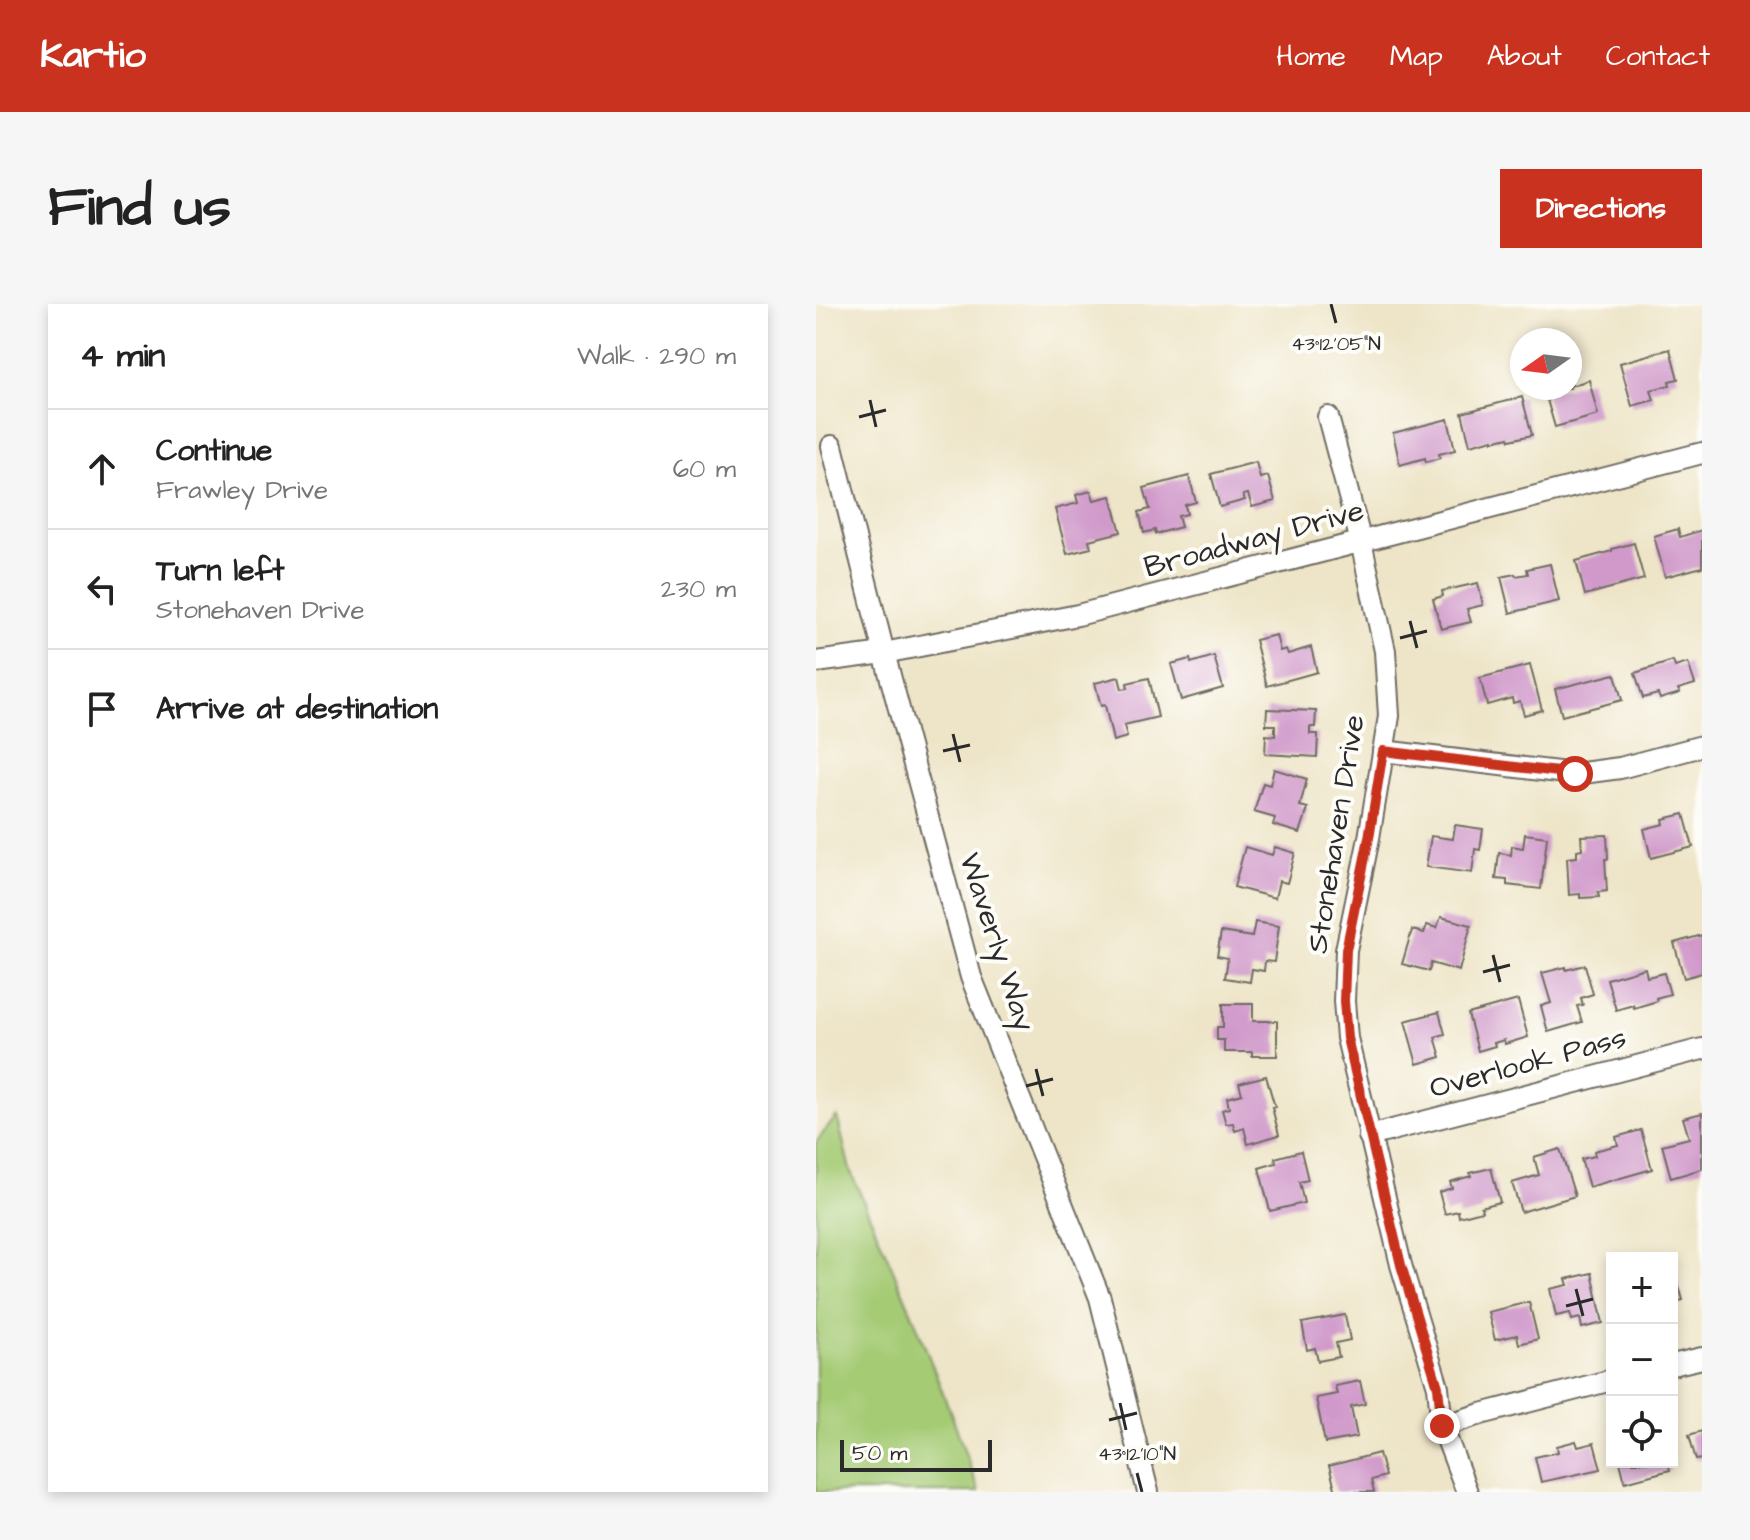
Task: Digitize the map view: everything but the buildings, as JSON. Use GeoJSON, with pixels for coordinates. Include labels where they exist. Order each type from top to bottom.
{"type":"FeatureCollection","features":[{"type":"Feature","properties":{"kind":"street","name":"Stonehaven Drive"},"geometry":{"type":"LineString","coordinates":[[1328,417],[1361,542],[1385,651],[1389,716],[1346,950],[1347,1038],[1401,1265],[1438,1387],[1442,1426],[1467,1492]]}},
{"type":"Feature","properties":{"kind":"street","name":"Waverly Way"},"geometry":{"type":"LineString","coordinates":[[832,446],[971,977],[1100,1298],[1148,1492]]}},
{"type":"Feature","properties":{"kind":"street","name":"Broadway Drive"},"geometry":{"type":"LineString","coordinates":[[816,662],[884,653],[1078,615],[1702,453]]}},
{"type":"Feature","properties":{"kind":"street"},"geometry":{"type":"LineString","coordinates":[[1383,751],[1575,774],[1620,768],[1702,746]]}},
{"type":"Feature","properties":{"kind":"street","name":"Overlook Pass"},"geometry":{"type":"LineString","coordinates":[[1369,1136],[1702,1049]]}},
{"type":"Feature","properties":{"kind":"street"},"geometry":{"type":"LineString","coordinates":[[1678,1364],[1702,1358]]}},
{"type":"Feature","properties":{"kind":"street"},"geometry":{"type":"LineString","coordinates":[[1442,1426],[1606,1382]]}},
{"type":"Feature","properties":{"kind":"green space"},"geometry":{"type":"Polygon","coordinates":[[[837,1116],[850,1170],[913,1316],[979,1492],[816,1492],[816,1142],[837,1116]]]}},
{"type":"Feature","properties":{"kind":"route"},"geometry":{"type":"LineString","coordinates":[[1442,1426],[1438,1387],[1401,1265],[1347,1038],[1344,1001],[1346,950],[1383,751],[1575,774]]}}]}
